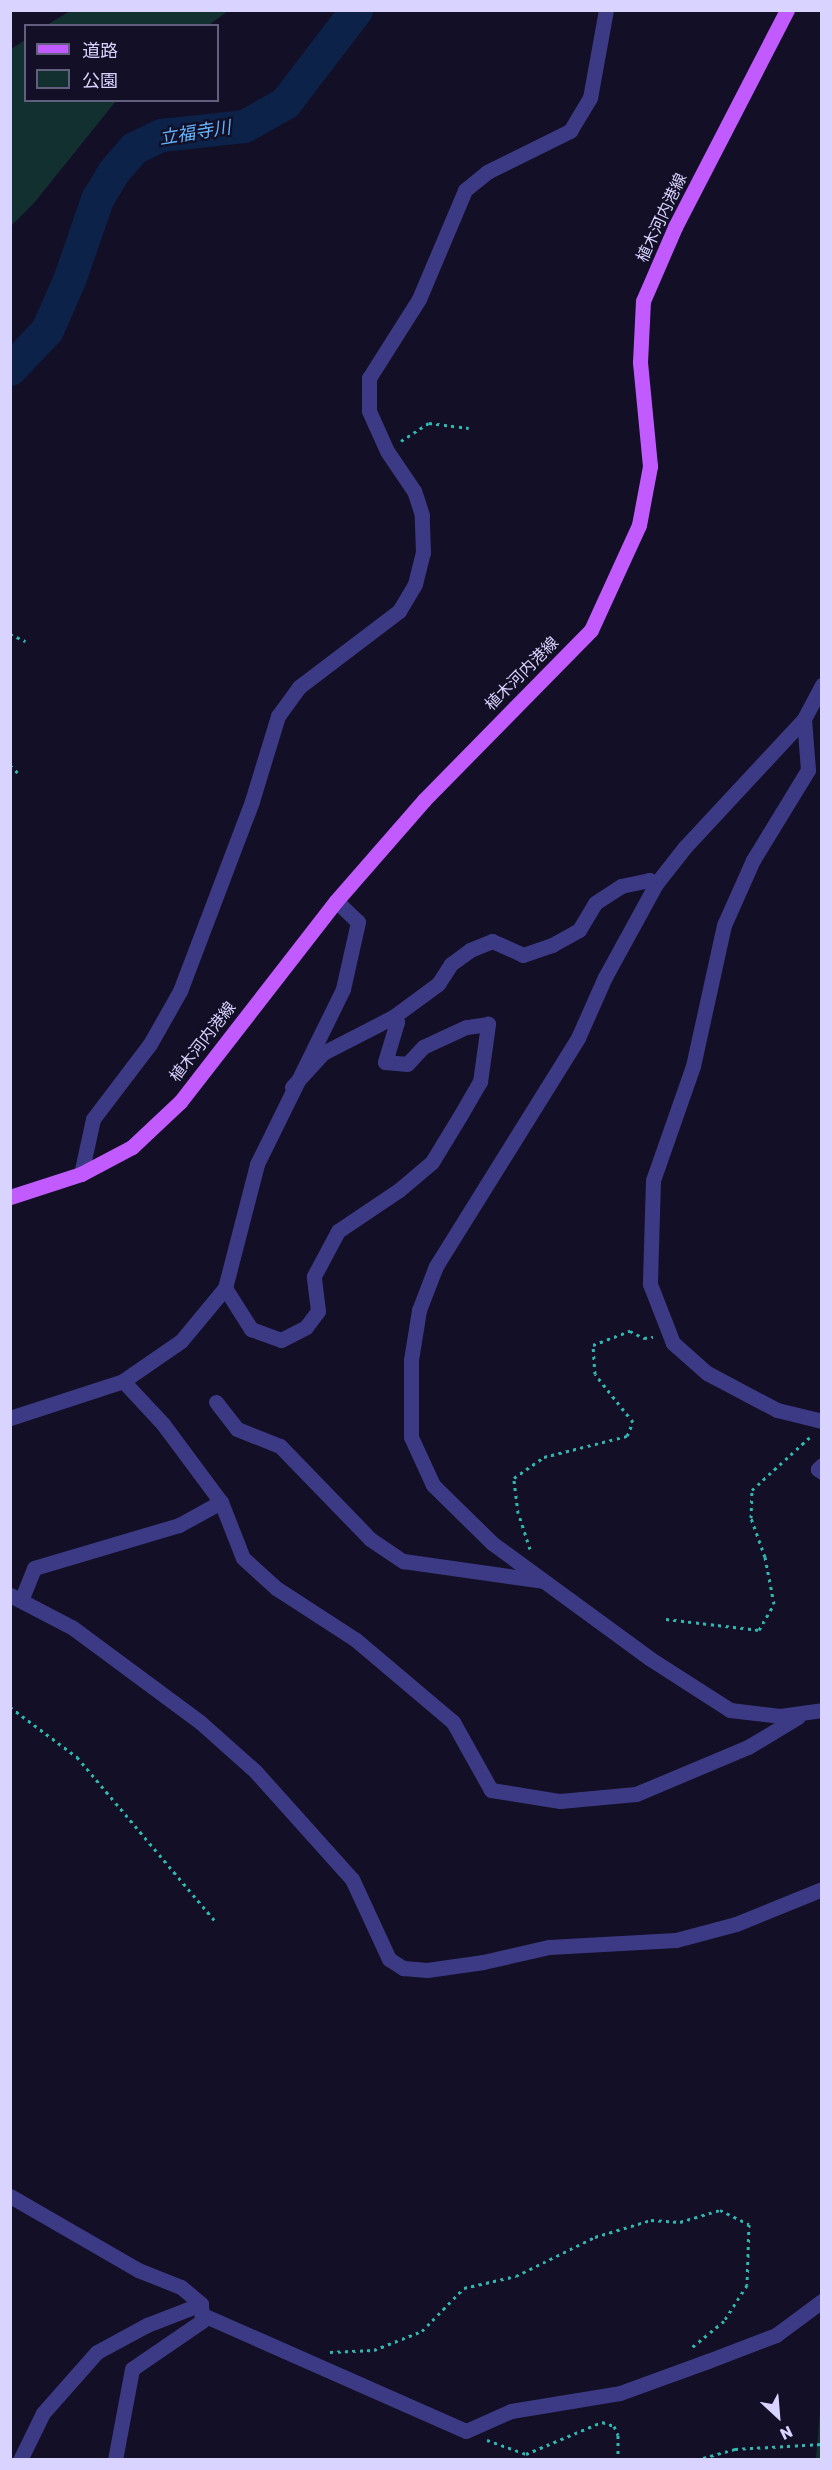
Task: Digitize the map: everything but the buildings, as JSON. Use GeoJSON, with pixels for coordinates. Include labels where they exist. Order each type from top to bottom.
{"type":"FeatureCollection","features":[{"type":"Feature","properties":{"kind":"main road","name":"植木河内港線"},"geometry":{"type":"LineString","coordinates":[[10,1197],[81,1174],[132,1147],[180,1102],[336,901],[424,800],[591,630],[639,525],[650,466],[640,362],[643,301],[675,227],[787,10]]}},
{"type":"Feature","properties":{"kind":"street"},"geometry":{"type":"LineString","coordinates":[[81,1174],[93,1119],[150,1044],[180,991],[252,801],[278,716],[299,687],[399,611],[415,584],[423,553],[422,515],[414,491],[387,451],[369,411],[369,378],[419,299],[465,190],[487,172],[570,131],[590,98],[606,10]]}},
{"type":"Feature","properties":{"kind":"street"},"geometry":{"type":"LineString","coordinates":[[822,685],[804,719],[685,847],[656,884],[605,977],[578,1038],[436,1266],[419,1310],[411,1360],[411,1437],[433,1485],[492,1543],[649,1658],[730,1710],[780,1716],[822,1710]]}},
{"type":"Feature","properties":{"kind":"street"},"geometry":{"type":"LineString","coordinates":[[804,719],[808,770],[753,860],[724,925],[693,1066],[653,1180],[650,1284],[670,1336],[707,1373],[777,1410],[818,1428]]}},
{"type":"Feature","properties":{"kind":"street"},"geometry":{"type":"LineString","coordinates":[[292,1087],[323,1053],[393,1017],[438,984],[451,964],[470,950],[492,941],[523,954],[552,945],[579,930],[595,903],[621,886],[649,880],[656,884]]}},
{"type":"Feature","properties":{"kind":"street"},"geometry":{"type":"LineString","coordinates":[[10,1418],[123,1381],[181,1341],[225,1287],[257,1164],[292,1087],[343,989],[358,922],[336,901]]}},
{"type":"Feature","properties":{"kind":"street"},"geometry":{"type":"LineString","coordinates":[[225,1287],[251,1329],[281,1340],[306,1327],[318,1311],[314,1276],[338,1231],[399,1190],[432,1162],[480,1082],[488,1024],[466,1027],[423,1047],[407,1064],[385,1062],[397,1022],[393,1017]]}},
{"type":"Feature","properties":{"kind":"street"},"geometry":{"type":"LineString","coordinates":[[123,1381],[164,1424],[221,1502],[243,1558],[276,1588],[356,1640],[453,1722],[491,1790],[560,1801],[636,1794],[748,1747],[805,1713]]}},
{"type":"Feature","properties":{"kind":"street"},"geometry":{"type":"LineString","coordinates":[[216,1402],[237,1429],[280,1446],[370,1539],[403,1562],[543,1581]]}},
{"type":"Feature","properties":{"kind":"street"},"geometry":{"type":"LineString","coordinates":[[822,1465],[818,1469],[822,1472]]}},
{"type":"Feature","properties":{"kind":"street"},"geometry":{"type":"LineString","coordinates":[[221,1502],[179,1525],[34,1568],[16,1597],[73,1628],[200,1722],[255,1771],[352,1879],[389,1959],[403,1968],[427,1970],[549,1947],[676,1940],[736,1924],[822,1889]]}},
{"type":"Feature","properties":{"kind":"street"},"geometry":{"type":"LineString","coordinates":[[10,2196],[138,2270],[181,2287],[202,2310],[466,2431],[511,2410],[620,2393],[708,2361],[776,2335],[822,2301]]}},
{"type":"Feature","properties":{"kind":"street"},"geometry":{"type":"LineString","coordinates":[[20,2460],[43,2413],[97,2352],[147,2325],[202,2310]]}},
{"type":"Feature","properties":{"kind":"street"},"geometry":{"type":"LineString","coordinates":[[115,2460],[132,2369],[202,2321],[202,2310]]}},
{"type":"Feature","properties":{"kind":"path"},"geometry":{"type":"LineString","coordinates":[[387,451],[429,423],[469,428]]}},
{"type":"Feature","properties":{"kind":"path"},"geometry":{"type":"LineString","coordinates":[[10,634],[25,641]]}},
{"type":"Feature","properties":{"kind":"path"},"geometry":{"type":"LineString","coordinates":[[10,765],[20,775]]}},
{"type":"Feature","properties":{"kind":"path"},"geometry":{"type":"LineString","coordinates":[[531,1552],[518,1513],[514,1478],[544,1457],[627,1436],[633,1422],[595,1374],[593,1345],[630,1331],[644,1338],[670,1336]]}},
{"type":"Feature","properties":{"kind":"path"},"geometry":{"type":"LineString","coordinates":[[666,1619],[759,1630],[774,1604],[765,1557],[751,1518],[752,1490],[818,1428]]}},
{"type":"Feature","properties":{"kind":"path"},"geometry":{"type":"LineString","coordinates":[[10,1707],[77,1757],[218,1923]]}},
{"type":"Feature","properties":{"kind":"path"},"geometry":{"type":"LineString","coordinates":[[329,2352],[374,2350],[422,2331],[464,2288],[516,2276],[595,2237],[651,2220],[680,2222],[720,2210],[749,2224],[747,2285],[724,2322],[688,2351]]}},
{"type":"Feature","properties":{"kind":"path"},"geometry":{"type":"LineString","coordinates":[[466,2431],[526,2454],[602,2422],[614,2426],[618,2435],[618,2460]]}},
{"type":"Feature","properties":{"kind":"path"},"geometry":{"type":"LineString","coordinates":[[696,2460],[735,2449],[822,2444]]}},
{"type":"Feature","properties":{"kind":"green space"},"geometry":{"type":"Polygon","coordinates":[[[70,10],[228,11],[210,24],[49,24],[70,10]]]}},
{"type":"Feature","properties":{"kind":"green space"},"geometry":{"type":"Polygon","coordinates":[[[24,41],[24,102],[115,102],[34,203],[11,226],[11,49],[24,41]]]}},
{"type":"Feature","properties":{"kind":"green space"},"geometry":{"type":"Polygon","coordinates":[[[821,2398],[821,2459],[816,2459],[821,2398]]]}},
{"type":"Feature","properties":{"kind":"waterway","name":"立福寺川"},"geometry":{"type":"LineString","coordinates":[[10,369],[47,330],[69,280],[97,199],[113,172],[134,148],[161,135],[244,126],[285,103],[356,10]]}}]}
